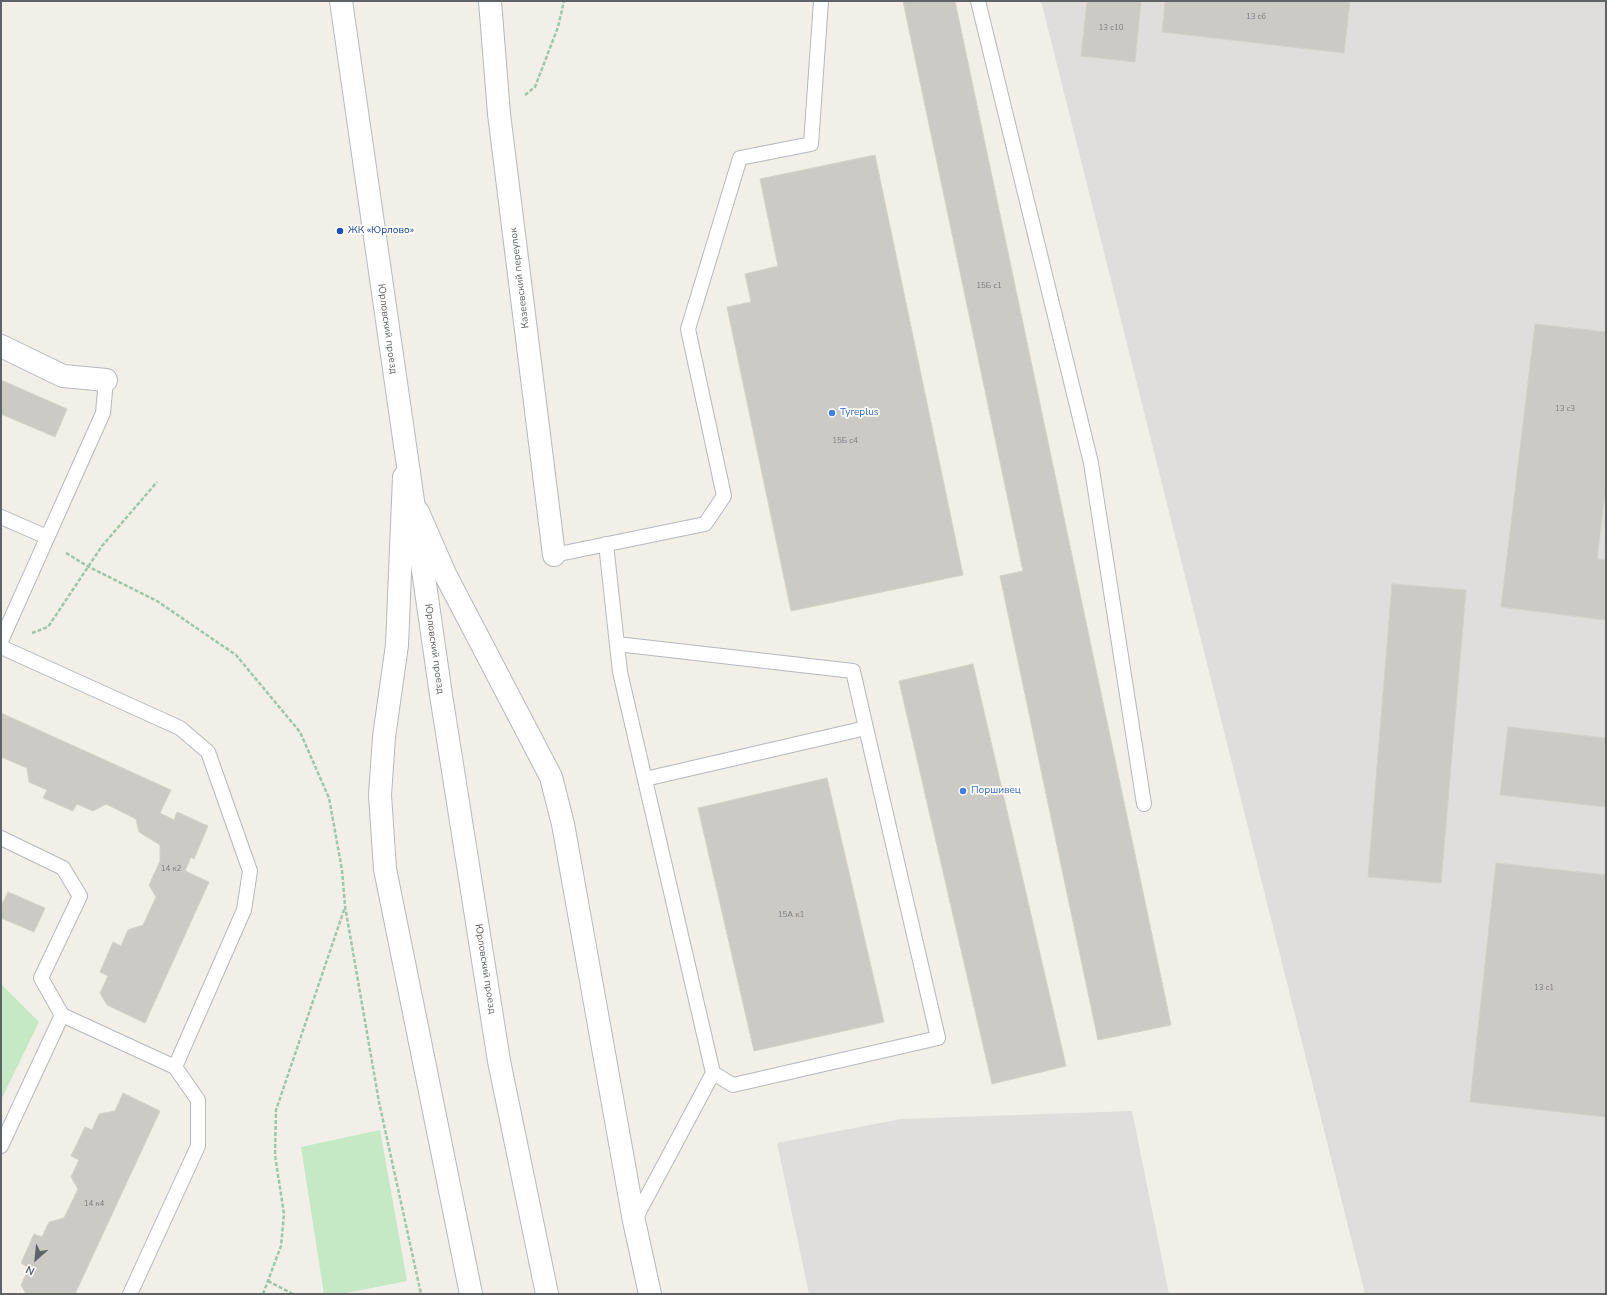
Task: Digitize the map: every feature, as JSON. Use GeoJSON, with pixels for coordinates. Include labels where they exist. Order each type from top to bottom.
{"type":"FeatureCollection","features":[{"type":"Feature","properties":{"kind":"street","name":"Юрловский проезд"},"geometry":{"type":"LineString","coordinates":[[341,1],[441,695],[500,1061],[547,1294]]}},
{"type":"Feature","properties":{"kind":"street","name":"Казеевский переулок"},"geometry":{"type":"LineString","coordinates":[[490,1],[499,114],[554,555]]}},
{"type":"Feature","properties":{"kind":"street"},"geometry":{"type":"LineString","coordinates":[[1,346],[63,376],[106,380]]}},
{"type":"Feature","properties":{"kind":"street"},"geometry":{"type":"LineString","coordinates":[[405,453],[397,645],[384,737],[380,795],[385,869],[471,1294]]}},
{"type":"Feature","properties":{"kind":"street"},"geometry":{"type":"LineString","coordinates":[[412,499],[445,574],[551,777],[564,824],[634,1221],[650,1294]]}},
{"type":"Feature","properties":{"kind":"lane"},"geometry":{"type":"LineString","coordinates":[[554,555],[705,524],[724,496],[688,329],[740,158],[811,144],[821,1]]}},
{"type":"Feature","properties":{"kind":"lane"},"geometry":{"type":"LineString","coordinates":[[978,1],[1091,463],[1144,804]]}},
{"type":"Feature","properties":{"kind":"lane"},"geometry":{"type":"LineString","coordinates":[[1,641],[103,413],[106,380]]}},
{"type":"Feature","properties":{"kind":"lane"},"geometry":{"type":"LineString","coordinates":[[1,517],[47,537]]}},
{"type":"Feature","properties":{"kind":"lane"},"geometry":{"type":"LineString","coordinates":[[606,544],[620,672],[713,1073],[634,1221]]}},
{"type":"Feature","properties":{"kind":"lane"},"geometry":{"type":"LineString","coordinates":[[617,644],[852,671],[938,1038],[734,1085],[713,1073]]}},
{"type":"Feature","properties":{"kind":"lane"},"geometry":{"type":"LineString","coordinates":[[1,647],[180,728],[208,752],[250,871],[244,910],[175,1067]]}},
{"type":"Feature","properties":{"kind":"lane"},"geometry":{"type":"LineString","coordinates":[[645,779],[866,728]]}},
{"type":"Feature","properties":{"kind":"lane"},"geometry":{"type":"LineString","coordinates":[[1,838],[63,868],[80,896],[41,978],[62,1014],[175,1067],[198,1100],[198,1146],[130,1294]]}},
{"type":"Feature","properties":{"kind":"lane"},"geometry":{"type":"LineString","coordinates":[[1,1146],[62,1014]]}},
{"type":"Feature","properties":{"kind":"path"},"geometry":{"type":"LineString","coordinates":[[521,98],[535,87],[558,27],[564,1]]}},
{"type":"Feature","properties":{"kind":"path"},"geometry":{"type":"LineString","coordinates":[[28,635],[48,627],[102,546],[157,482]]}},
{"type":"Feature","properties":{"kind":"path"},"geometry":{"type":"LineString","coordinates":[[47,537],[72,558],[158,601],[236,656],[300,732],[329,798],[342,870],[345,906],[379,1102],[420,1294]]}},
{"type":"Feature","properties":{"kind":"path"},"geometry":{"type":"LineString","coordinates":[[263,1294],[281,1246],[284,1214],[275,1155],[276,1110],[345,906]]}},
{"type":"Feature","properties":{"kind":"path"},"geometry":{"type":"LineString","coordinates":[[268,1281],[293,1294]]}},
{"type":"Feature","properties":{"kind":"shaded area"},"geometry":{"type":"Polygon","coordinates":[[[1041,1],[1606,1],[1606,1294],[1365,1294],[1041,1]]]}},
{"type":"Feature","properties":{"kind":"shaded area"},"geometry":{"type":"Polygon","coordinates":[[[1132,1111],[1169,1294],[809,1294],[777,1143],[901,1119],[1132,1111]]]}},
{"type":"Feature","properties":{"kind":"green space"},"geometry":{"type":"Polygon","coordinates":[[[1,984],[39,1022],[1,1100],[1,984]]]}},
{"type":"Feature","properties":{"kind":"green space"},"geometry":{"type":"Polygon","coordinates":[[[380,1130],[407,1281],[341,1294],[324,1294],[301,1147],[380,1130]]]}},
{"type":"Feature","properties":{"kind":"building"},"geometry":{"type":"Polygon","coordinates":[[[903,1],[955,1],[1171,1025],[1098,1040],[1000,576],[1023,571],[903,1]]]}},
{"type":"Feature","properties":{"kind":"building"},"geometry":{"type":"Polygon","coordinates":[[[1087,1],[1141,1],[1135,62],[1081,56],[1087,1]]]}},
{"type":"Feature","properties":{"kind":"building"},"geometry":{"type":"Polygon","coordinates":[[[1165,1],[1350,1],[1344,53],[1162,32],[1165,1]]]}},
{"type":"Feature","properties":{"kind":"building"},"geometry":{"type":"Polygon","coordinates":[[[875,155],[963,575],[791,611],[727,307],[751,302],[745,274],[778,266],[760,179],[875,155]]]}},
{"type":"Feature","properties":{"kind":"building"},"geometry":{"type":"Polygon","coordinates":[[[1535,324],[1606,332],[1606,485],[1597,559],[1606,560],[1606,620],[1501,607],[1535,324]]]}},
{"type":"Feature","properties":{"kind":"building"},"geometry":{"type":"Polygon","coordinates":[[[1,380],[67,409],[55,437],[1,414],[1,380]]]}},
{"type":"Feature","properties":{"kind":"building"},"geometry":{"type":"Polygon","coordinates":[[[1392,584],[1466,590],[1441,883],[1368,877],[1392,584]]]}},
{"type":"Feature","properties":{"kind":"building"},"geometry":{"type":"Polygon","coordinates":[[[973,664],[1066,1066],[992,1084],[899,681],[973,664]]]}},
{"type":"Feature","properties":{"kind":"building"},"geometry":{"type":"Polygon","coordinates":[[[1,713],[171,790],[160,813],[174,820],[177,812],[208,826],[194,859],[191,857],[185,871],[209,882],[145,1023],[107,1005],[100,993],[108,976],[100,972],[113,942],[121,946],[128,930],[143,925],[156,897],[149,885],[160,861],[160,845],[139,832],[136,819],[106,804],[93,811],[77,804],[73,811],[43,798],[47,790],[29,782],[27,768],[1,757],[1,713]]]}},
{"type":"Feature","properties":{"kind":"building"},"geometry":{"type":"Polygon","coordinates":[[[1508,727],[1606,738],[1606,807],[1500,795],[1508,727]]]}},
{"type":"Feature","properties":{"kind":"building"},"geometry":{"type":"Polygon","coordinates":[[[827,778],[884,1022],[754,1051],[698,808],[827,778]]]}},
{"type":"Feature","properties":{"kind":"building"},"geometry":{"type":"Polygon","coordinates":[[[1496,863],[1606,875],[1606,1117],[1470,1102],[1496,863]]]}},
{"type":"Feature","properties":{"kind":"building"},"geometry":{"type":"Polygon","coordinates":[[[8,892],[45,908],[34,932],[1,918],[1,906],[8,892]]]}},
{"type":"Feature","properties":{"kind":"building"},"geometry":{"type":"Polygon","coordinates":[[[123,1093],[160,1111],[75,1294],[26,1294],[21,1285],[29,1268],[21,1263],[34,1234],[42,1237],[49,1222],[64,1218],[78,1189],[71,1177],[79,1160],[71,1156],[85,1127],[92,1130],[99,1114],[115,1111],[123,1093]]]}},
{"type":"Feature","properties":{"kind":"place","name":"ЖК «Юрлово»"},"geometry":{"type":"Point","coordinates":[340,231]}},
{"type":"Feature","properties":{"kind":"place","name":"Tyreplus"},"geometry":{"type":"Point","coordinates":[832,413]}},
{"type":"Feature","properties":{"kind":"place","name":"Поршивец"},"geometry":{"type":"Point","coordinates":[963,791]}}]}
